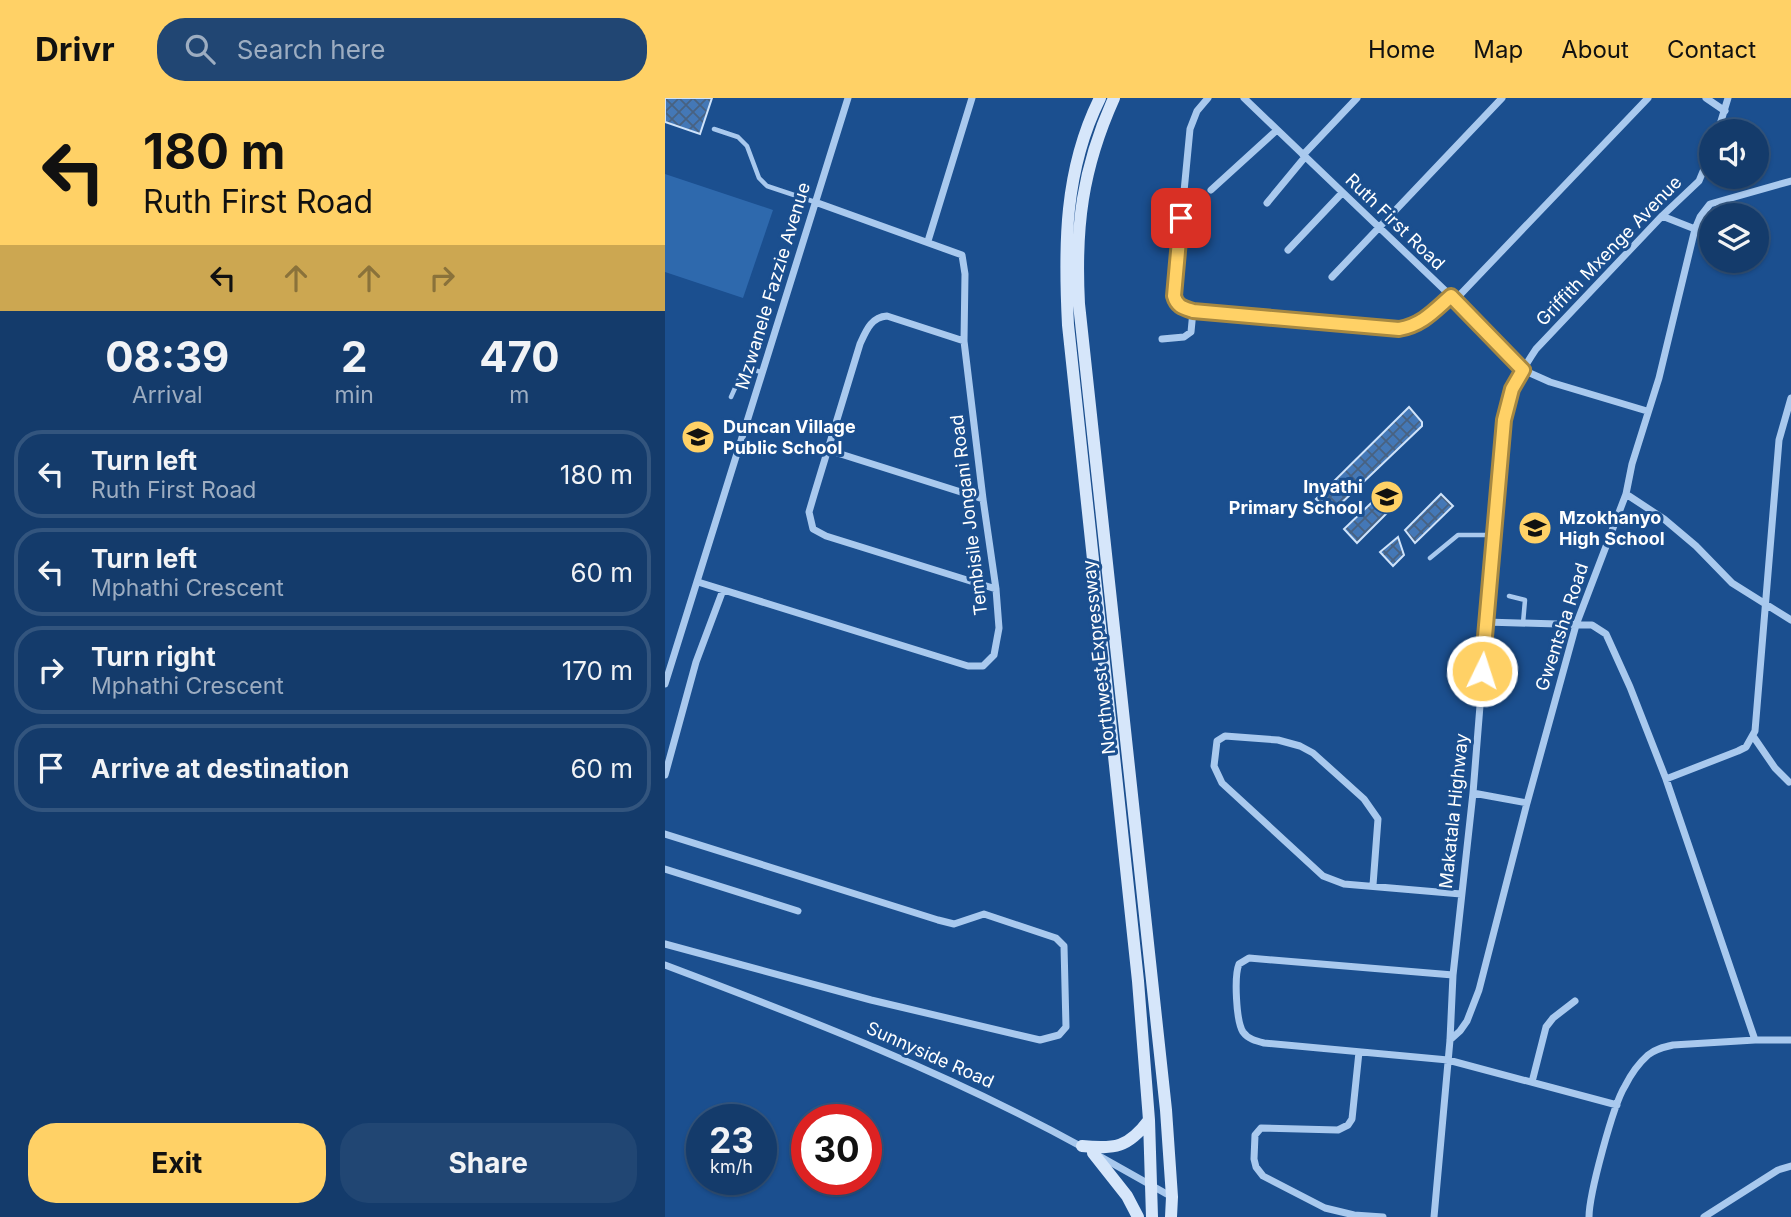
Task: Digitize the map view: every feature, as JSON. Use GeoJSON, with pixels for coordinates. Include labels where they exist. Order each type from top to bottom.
{"type":"FeatureCollection","features":[{"type":"Feature","properties":{"kind":"main road","name":"Northwest Expressway"},"geometry":{"type":"LineString","coordinates":[[1100,98],[1084,138],[1071,183],[1066,225],[1067,312],[1139,981],[1149,1120],[1152,1217]]}},
{"type":"Feature","properties":{"kind":"main road","name":"Northwest Expressway"},"geometry":{"type":"LineString","coordinates":[[1114,98],[1099,131],[1086,179],[1077,263],[1079,304],[1166,1110],[1171,1217]]}},
{"type":"Feature","properties":{"kind":"main road"},"geometry":{"type":"LineString","coordinates":[[1087,1149],[1123,1145],[1132,1140],[1149,1120]]}},
{"type":"Feature","properties":{"kind":"main road"},"geometry":{"type":"LineString","coordinates":[[1087,1149],[1127,1196],[1138,1217]]}},
{"type":"Feature","properties":{"kind":"street","name":"Mzwanele Fazzie Avenue"},"geometry":{"type":"LineString","coordinates":[[665,684],[848,98]]}},
{"type":"Feature","properties":{"kind":"street"},"geometry":{"type":"LineString","coordinates":[[928,241],[970,98]]}},
{"type":"Feature","properties":{"kind":"street"},"geometry":{"type":"LineString","coordinates":[[1208,98],[1197,111],[1190,129],[1175,301],[1183,308],[1193,311],[1399,329],[1417,325],[1453,298],[1648,98]]}},
{"type":"Feature","properties":{"kind":"street","name":"Ruth First Road"},"geometry":{"type":"LineString","coordinates":[[1244,98],[1453,298],[1523,370]]}},
{"type":"Feature","properties":{"kind":"street"},"geometry":{"type":"LineString","coordinates":[[1267,203],[1304,156],[1357,98]]}},
{"type":"Feature","properties":{"kind":"street"},"geometry":{"type":"LineString","coordinates":[[1332,277],[1502,98]]}},
{"type":"Feature","properties":{"kind":"street"},"geometry":{"type":"LineString","coordinates":[[1706,98],[1725,111]]}},
{"type":"Feature","properties":{"kind":"street"},"geometry":{"type":"LineString","coordinates":[[1722,119],[1728,98]]}},
{"type":"Feature","properties":{"kind":"street"},"geometry":{"type":"LineString","coordinates":[[1211,190],[1277,130]]}},
{"type":"Feature","properties":{"kind":"street","name":"Griffith Mxenge Avenue"},"geometry":{"type":"LineString","coordinates":[[1523,370],[1536,349],[1662,216],[1699,181]]}},
{"type":"Feature","properties":{"kind":"street"},"geometry":{"type":"LineString","coordinates":[[1662,216],[1695,229],[1710,204],[1791,181]]}},
{"type":"Feature","properties":{"kind":"street"},"geometry":{"type":"LineString","coordinates":[[1288,250],[1342,193]]}},
{"type":"Feature","properties":{"kind":"street","name":"Tembisile Jongani Road"},"geometry":{"type":"LineString","coordinates":[[698,582],[956,663],[976,667],[989,662],[994,655],[999,628],[996,589],[964,341],[965,274],[962,255],[815,202]]}},
{"type":"Feature","properties":{"kind":"street","name":"Gwentsha Road"},"geometry":{"type":"LineString","coordinates":[[1450,1040],[1467,1021],[1479,990],[1576,625],[1626,494],[1695,229]]}},
{"type":"Feature","properties":{"kind":"street"},"geometry":{"type":"LineString","coordinates":[[1162,339],[1184,337],[1191,332],[1193,311]]}},
{"type":"Feature","properties":{"kind":"street"},"geometry":{"type":"LineString","coordinates":[[964,341],[895,318],[881,316],[873,321],[860,344],[809,512],[811,526],[817,532],[996,589]]}},
{"type":"Feature","properties":{"kind":"street"},"geometry":{"type":"LineString","coordinates":[[1523,370],[1550,382],[1647,411]]}},
{"type":"Feature","properties":{"kind":"street","name":"Makatala Highway"},"geometry":{"type":"LineString","coordinates":[[1434,1217],[1453,975],[1473,793],[1506,404],[1523,370]]}},
{"type":"Feature","properties":{"kind":"street"},"geometry":{"type":"LineString","coordinates":[[1666,779],[1746,747],[1755,731],[1779,440],[1791,398]]}},
{"type":"Feature","properties":{"kind":"street"},"geometry":{"type":"LineString","coordinates":[[828,450],[983,499]]}},
{"type":"Feature","properties":{"kind":"street"},"geometry":{"type":"LineString","coordinates":[[1626,494],[1664,519],[1696,546],[1732,583],[1791,620]]}},
{"type":"Feature","properties":{"kind":"street"},"geometry":{"type":"LineString","coordinates":[[666,770],[696,662],[723,590]]}},
{"type":"Feature","properties":{"kind":"street"},"geometry":{"type":"LineString","coordinates":[[1486,622],[1597,626],[1606,634],[1666,779],[1755,1040]]}},
{"type":"Feature","properties":{"kind":"street"},"geometry":{"type":"LineString","coordinates":[[1373,885],[1378,818],[1364,799],[1313,753],[1291,742],[1225,736],[1217,741],[1214,766],[1221,783],[1324,876],[1345,884],[1461,894]]}},
{"type":"Feature","properties":{"kind":"street"},"geometry":{"type":"LineString","coordinates":[[1753,736],[1775,768],[1789,782]]}},
{"type":"Feature","properties":{"kind":"street"},"geometry":{"type":"LineString","coordinates":[[1473,793],[1527,803]]}},
{"type":"Feature","properties":{"kind":"street"},"geometry":{"type":"LineString","coordinates":[[665,834],[954,925],[984,914],[1056,938],[1064,946],[1066,1027],[1059,1035],[1040,1040],[884,1003],[665,944]]}},
{"type":"Feature","properties":{"kind":"street"},"geometry":{"type":"LineString","coordinates":[[665,869],[798,911]]}},
{"type":"Feature","properties":{"kind":"street"},"geometry":{"type":"LineString","coordinates":[[1453,975],[1249,958],[1239,964],[1235,975],[1239,1023],[1247,1037],[1263,1043],[1448,1060],[1617,1105]]}},
{"type":"Feature","properties":{"kind":"street","name":"Sunnyside Road"},"geometry":{"type":"LineString","coordinates":[[665,965],[926,1069],[1000,1103],[1172,1197]]}},
{"type":"Feature","properties":{"kind":"street"},"geometry":{"type":"LineString","coordinates":[[1532,1082],[1546,1027],[1553,1018],[1575,1002]]}},
{"type":"Feature","properties":{"kind":"street"},"geometry":{"type":"LineString","coordinates":[[1588,1217],[1617,1105],[1624,1087],[1648,1055],[1659,1048],[1672,1045],[1791,1040]]}},
{"type":"Feature","properties":{"kind":"street"},"geometry":{"type":"LineString","coordinates":[[1359,1052],[1352,1119],[1347,1125],[1339,1130],[1261,1128],[1255,1135],[1254,1159],[1263,1176],[1325,1208],[1354,1215],[1383,1217]]}},
{"type":"Feature","properties":{"kind":"street"},"geometry":{"type":"LineString","coordinates":[[1705,1217],[1778,1170],[1791,1166]]}},
{"type":"Feature","properties":{"kind":"lane"},"geometry":{"type":"LineString","coordinates":[[714,129],[738,137],[747,146],[759,178],[767,186],[815,202]]}},
{"type":"Feature","properties":{"kind":"lane"},"geometry":{"type":"LineString","coordinates":[[731,397],[745,367],[763,372]]}},
{"type":"Feature","properties":{"kind":"lane"},"geometry":{"type":"LineString","coordinates":[[1430,558],[1458,535],[1493,535]]}},
{"type":"Feature","properties":{"kind":"lane"},"geometry":{"type":"LineString","coordinates":[[1509,596],[1525,600],[1523,624]]}},
{"type":"Feature","properties":{"kind":"shaded area"},"geometry":{"type":"Polygon","coordinates":[[[665,174],[773,210],[743,298],[665,272],[665,174]]]}},
{"type":"Feature","properties":{"kind":"building"},"geometry":{"type":"Polygon","coordinates":[[[665,98],[712,98],[700,134],[665,122],[665,98]]]}},
{"type":"Feature","properties":{"kind":"building","name":"Inyathi Primary School"},"geometry":{"type":"Polygon","coordinates":[[[1409,407],[1422,422],[1422,426],[1331,513],[1316,499],[1409,407]]]}},
{"type":"Feature","properties":{"kind":"building"},"geometry":{"type":"Polygon","coordinates":[[[1388,487],[1399,501],[1390,510],[1388,507],[1389,511],[1357,543],[1344,529],[1388,487]]]}},
{"type":"Feature","properties":{"kind":"building","name":"Inyathi Primary School"},"geometry":{"type":"Polygon","coordinates":[[[1441,494],[1453,506],[1415,543],[1405,530],[1441,494]]]}},
{"type":"Feature","properties":{"kind":"building","name":"Inyathi Primary School"},"geometry":{"type":"Polygon","coordinates":[[[1398,537],[1404,555],[1393,566],[1380,552],[1398,537]]]}},
{"type":"Feature","properties":{"kind":"place","name":"Duncan Village Public School"},"geometry":{"type":"Point","coordinates":[698,437]}},
{"type":"Feature","properties":{"kind":"place","name":"Inyathi Primary School"},"geometry":{"type":"Point","coordinates":[1387,497]}},
{"type":"Feature","properties":{"kind":"place","name":"Mzokhanyo High School"},"geometry":{"type":"Point","coordinates":[1535,528]}},
{"type":"Feature","properties":{"kind":"route"},"geometry":{"type":"LineString","coordinates":[[1181,218],[1174,296],[1175,301],[1183,308],[1399,329],[1417,325],[1425,320],[1451,296],[1523,370],[1506,404],[1482,671]]}}]}
